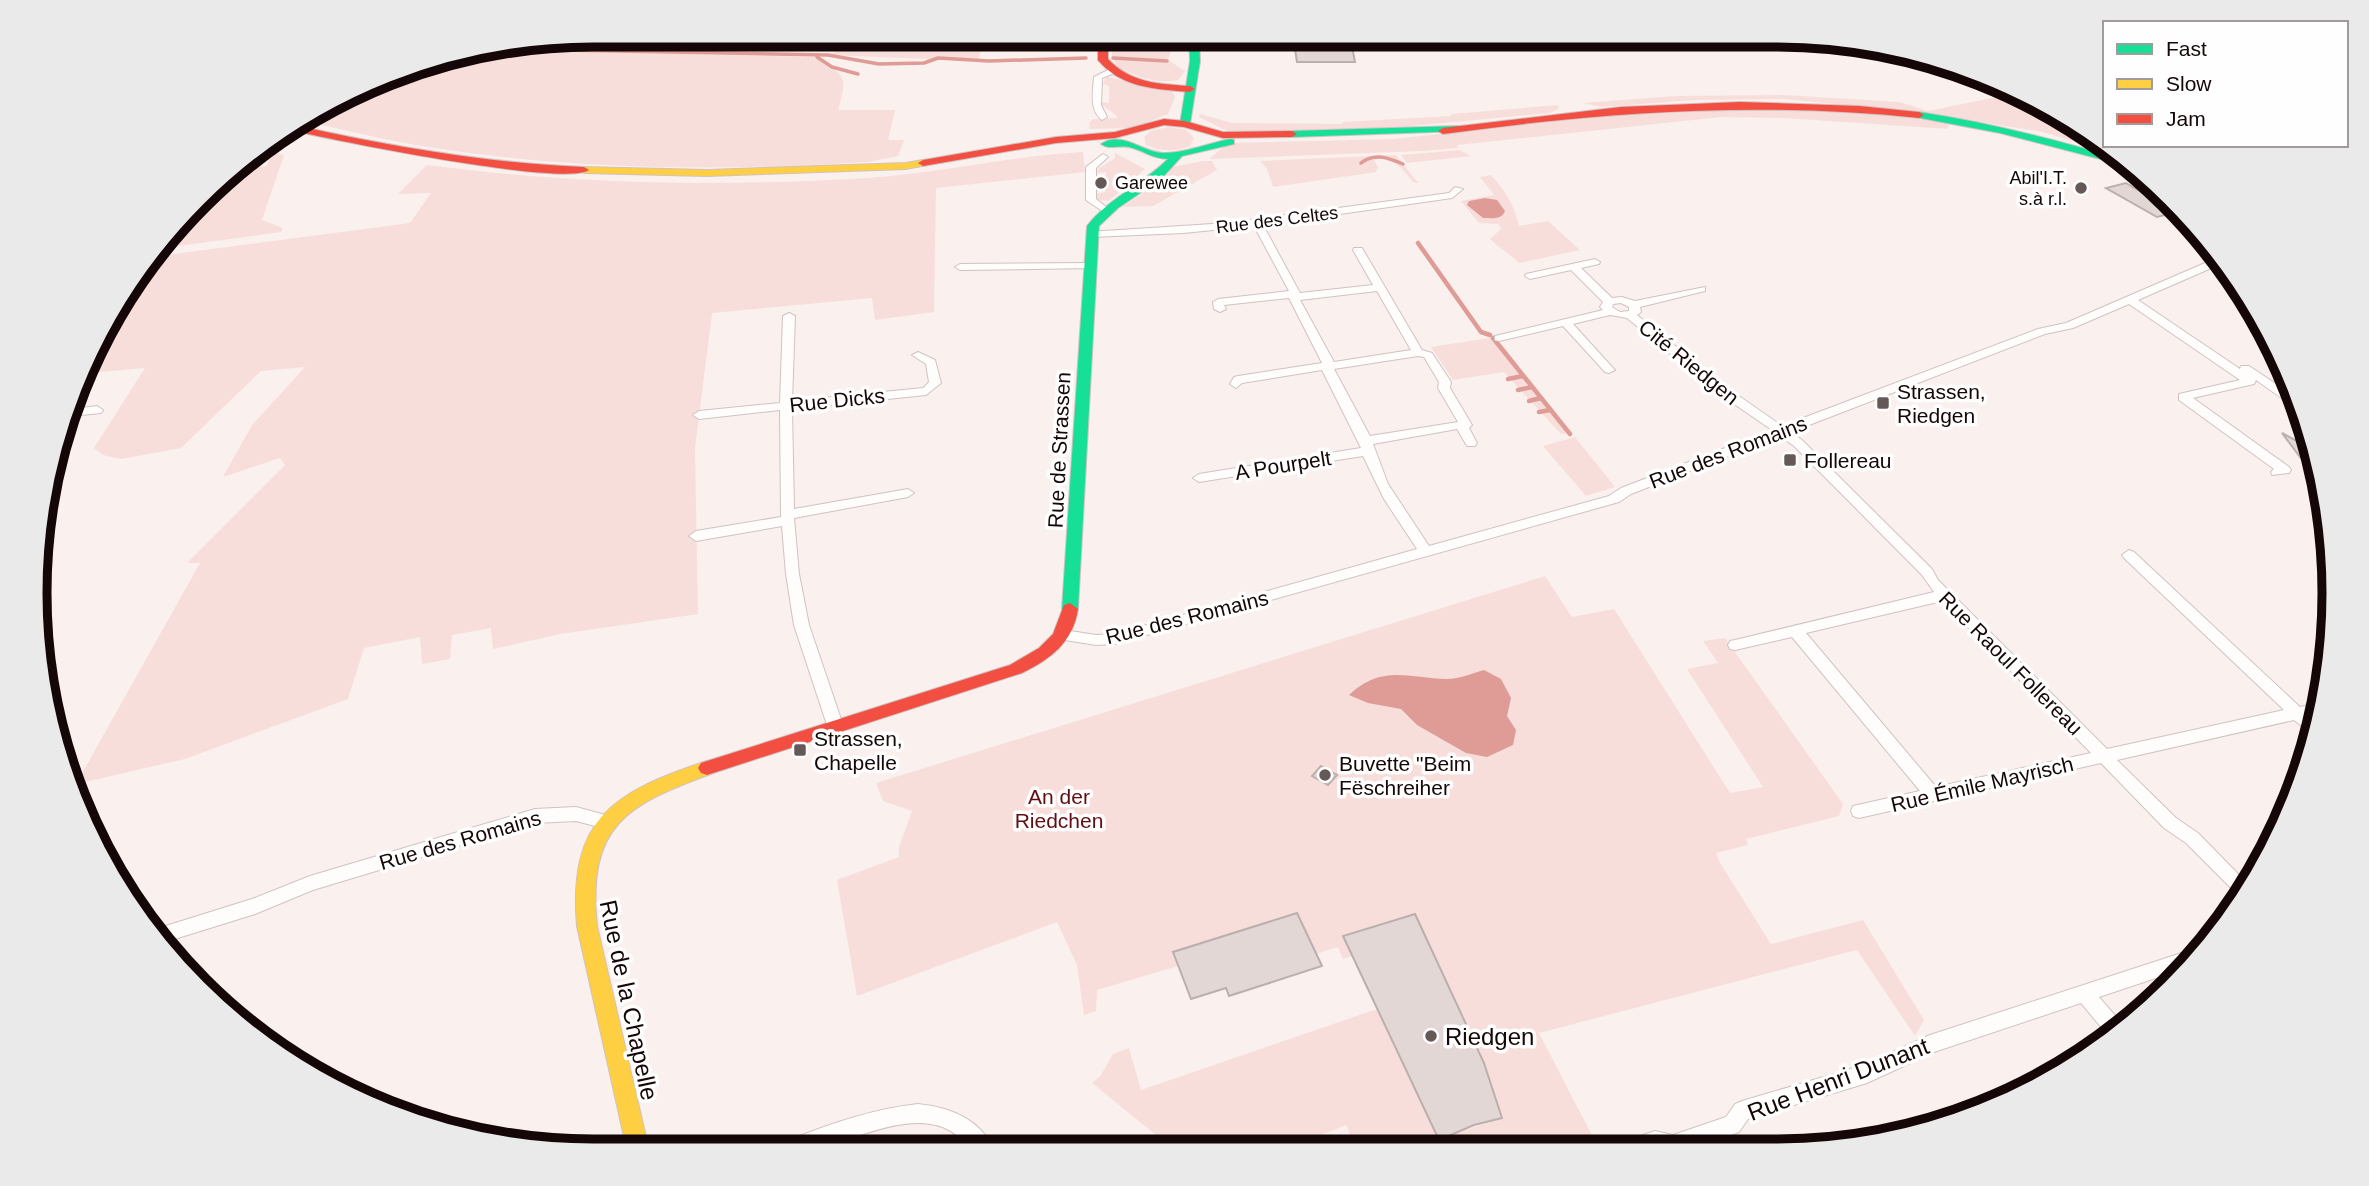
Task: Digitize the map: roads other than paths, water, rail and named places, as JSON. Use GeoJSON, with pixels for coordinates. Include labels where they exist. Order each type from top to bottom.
{"type":"FeatureCollection","features":[{"type":"Feature","properties":{"kind":"main road"},"geometry":{"type":"LineString","coordinates":[[1103,47],[1103,60],[1112,71],[1137,82],[1189,89]]}},
{"type":"Feature","properties":{"kind":"main road"},"geometry":{"type":"LineString","coordinates":[[1190,125],[1189,89],[1195,61],[1194,47]]}},
{"type":"Feature","properties":{"kind":"main road"},"geometry":{"type":"LineString","coordinates":[[1139,143],[1154,123],[1170,114],[1189,89]]}},
{"type":"Feature","properties":{"kind":"main road"},"geometry":{"type":"LineString","coordinates":[[1154,123],[1190,125],[1223,135],[1353,134],[1458,128],[1671,105],[1819,105],[1887,111],[1977,125],[2074,146],[2102,156]]}},
{"type":"Feature","properties":{"kind":"main road"},"geometry":{"type":"LineString","coordinates":[[1190,125],[1204,136],[1201,146]]}},
{"type":"Feature","properties":{"kind":"main road"},"geometry":{"type":"LineString","coordinates":[[304,130],[377,147],[450,159],[536,168],[707,173],[881,169],[984,153],[1086,144],[1139,143],[1177,156],[1201,146],[1223,142],[1415,136],[1458,128]]}},
{"type":"Feature","properties":{"kind":"main road","name":"Rue de Strassen"},"geometry":{"type":"LineString","coordinates":[[1126,195],[1149,173],[1152,164],[1139,143]]}},
{"type":"Feature","properties":{"kind":"main road","name":"Rue de Strassen"},"geometry":{"type":"LineString","coordinates":[[1064,635],[1069,619],[1079,490],[1093,226],[1105,210],[1157,178],[1164,166],[1177,156]]}},
{"type":"Feature","properties":{"kind":"main road"},"geometry":{"type":"LineString","coordinates":[[607,822],[627,805],[649,792],[687,775],[1016,669],[1037,659],[1064,635]]}},
{"type":"Feature","properties":{"kind":"main road","name":"Rue de la Chapelle"},"geometry":{"type":"LineString","coordinates":[[607,822],[584,866],[583,888],[590,935],[636,1139]]}},
{"type":"Feature","properties":{"kind":"street"},"geometry":{"type":"LineString","coordinates":[[1102,117],[1097,105],[1098,77],[1112,71]]}},
{"type":"Feature","properties":{"kind":"street"},"geometry":{"type":"LineString","coordinates":[[1103,157],[1091,167],[1091,200],[1105,210]]}},
{"type":"Feature","properties":{"kind":"street","name":"Rue des Celtes"},"geometry":{"type":"LineString","coordinates":[[1092,234],[1152,233],[1257,223],[1452,195],[1458,189]]}},
{"type":"Feature","properties":{"kind":"street"},"geometry":{"type":"LineString","coordinates":[[1257,223],[1392,500],[1426,552]]}},
{"type":"Feature","properties":{"kind":"street"},"geometry":{"type":"LineString","coordinates":[[1358,250],[1418,352]]}},
{"type":"Feature","properties":{"kind":"street"},"geometry":{"type":"LineString","coordinates":[[1530,276],[1595,262]]}},
{"type":"Feature","properties":{"kind":"street","name":"Rue des Romains"},"geometry":{"type":"LineString","coordinates":[[1064,635],[1096,640],[1115,639],[1614,499],[1626,491],[1783,433],[2042,331],[2069,326],[2211,264]]}},
{"type":"Feature","properties":{"kind":"street"},"geometry":{"type":"LineString","coordinates":[[960,267],[1090,266]]}},
{"type":"Feature","properties":{"kind":"street"},"geometry":{"type":"LineString","coordinates":[[1574,267],[1610,307]]}},
{"type":"Feature","properties":{"kind":"street"},"geometry":{"type":"LineString","coordinates":[[1220,309],[1219,302],[1284,293],[1305,297],[1381,287]]}},
{"type":"Feature","properties":{"kind":"street","name":"Cité Riedgen"},"geometry":{"type":"LineString","coordinates":[[1499,338],[1565,322],[1610,307],[1632,310],[1701,289]]}},
{"type":"Feature","properties":{"kind":"street"},"geometry":{"type":"LineString","coordinates":[[2135,299],[2284,395]]}},
{"type":"Feature","properties":{"kind":"street"},"geometry":{"type":"LineString","coordinates":[[2135,299],[2250,382],[2182,397],[2285,470],[2277,472]]}},
{"type":"Feature","properties":{"kind":"street","name":"Cité Riedgen"},"geometry":{"type":"LineString","coordinates":[[1632,310],[1722,390],[1783,433]]}},
{"type":"Feature","properties":{"kind":"street"},"geometry":{"type":"LineString","coordinates":[[789,316],[786,406],[787,518],[799,612],[836,728]]}},
{"type":"Feature","properties":{"kind":"street"},"geometry":{"type":"LineString","coordinates":[[1565,322],[1609,370]]}},
{"type":"Feature","properties":{"kind":"street"},"geometry":{"type":"LineString","coordinates":[[1236,384],[1238,380],[1418,352],[1428,355],[1445,382],[1444,388],[1466,425],[1461,425],[1471,443]]}},
{"type":"Feature","properties":{"kind":"street","name":"Rue Dicks"},"geometry":{"type":"LineString","coordinates":[[699,415],[926,391],[935,383],[931,362],[918,355]]}},
{"type":"Feature","properties":{"kind":"street"},"geometry":{"type":"LineString","coordinates":[[78,412],[97,410]]}},
{"type":"Feature","properties":{"kind":"street","name":"A Pourpelt"},"geometry":{"type":"LineString","coordinates":[[1199,478],[1461,425]]}},
{"type":"Feature","properties":{"kind":"street","name":"Rue Raoul Follereau"},"geometry":{"type":"LineString","coordinates":[[1783,433],[1798,443],[1853,497],[1927,572],[1944,595],[2170,823],[2192,838],[2237,884]]}},
{"type":"Feature","properties":{"kind":"street"},"geometry":{"type":"LineString","coordinates":[[696,536],[908,493]]}},
{"type":"Feature","properties":{"kind":"street"},"geometry":{"type":"LineString","coordinates":[[2129,555],[2306,721]]}},
{"type":"Feature","properties":{"kind":"street"},"geometry":{"type":"LineString","coordinates":[[1735,645],[1944,595]]}},
{"type":"Feature","properties":{"kind":"street"},"geometry":{"type":"LineString","coordinates":[[1795,631],[1933,795]]}},
{"type":"Feature","properties":{"kind":"street","name":"Rue Émile Mayrisch"},"geometry":{"type":"LineString","coordinates":[[1859,811],[2308,711]]}},
{"type":"Feature","properties":{"kind":"street","name":"Rue des Romains"},"geometry":{"type":"LineString","coordinates":[[167,933],[255,906],[310,883],[535,817],[576,814],[607,822]]}},
{"type":"Feature","properties":{"kind":"street","name":"Rue Henri Dunant"},"geometry":{"type":"LineString","coordinates":[[1690,1139],[1732,1125],[1742,1111],[1867,1074],[1930,1044],[2177,963]]}},
{"type":"Feature","properties":{"kind":"street"},"geometry":{"type":"LineString","coordinates":[[2085,994],[2110,1024]]}},
{"type":"Feature","properties":{"kind":"street"},"geometry":{"type":"LineString","coordinates":[[822,1139],[876,1121],[916,1114],[955,1122],[973,1139]]}},
{"type":"Feature","properties":{"kind":"waterway"},"geometry":{"type":"LineString","coordinates":[[542,50],[828,55],[879,64],[924,63],[938,58],[989,61],[1086,58]]}},
{"type":"Feature","properties":{"kind":"waterway"},"geometry":{"type":"LineString","coordinates":[[817,57],[832,67],[858,74]]}},
{"type":"Feature","properties":{"kind":"waterway"},"geometry":{"type":"LineString","coordinates":[[1113,58],[1167,61]]}},
{"type":"Feature","properties":{"kind":"waterway"},"geometry":{"type":"LineString","coordinates":[[1361,163],[1376,157],[1403,164]]}},
{"type":"Feature","properties":{"kind":"waterway"},"geometry":{"type":"LineString","coordinates":[[1418,243],[1481,332],[1490,335]]}},
{"type":"Feature","properties":{"kind":"waterway"},"geometry":{"type":"LineString","coordinates":[[1493,338],[1570,434]]}},
{"type":"Feature","properties":{"kind":"waterway"},"geometry":{"type":"LineString","coordinates":[[1508,379],[1523,376]]}},
{"type":"Feature","properties":{"kind":"waterway"},"geometry":{"type":"LineString","coordinates":[[1518,390],[1532,387]]}},
{"type":"Feature","properties":{"kind":"waterway"},"geometry":{"type":"LineString","coordinates":[[1529,401],[1541,398]]}},
{"type":"Feature","properties":{"kind":"waterway"},"geometry":{"type":"LineString","coordinates":[[1539,412],[1550,410]]}},
{"type":"Feature","properties":{"kind":"place","name":"Garewee"},"geometry":{"type":"Point","coordinates":[1101,183]}},
{"type":"Feature","properties":{"kind":"place","name":"Abil'I.T. s.à r.l."},"geometry":{"type":"Point","coordinates":[2081,188]}},
{"type":"Feature","properties":{"kind":"place","name":"Strassen, Riedgen"},"geometry":{"type":"Point","coordinates":[1883,403]}},
{"type":"Feature","properties":{"kind":"place","name":"Follereau"},"geometry":{"type":"Point","coordinates":[1790,460]}},
{"type":"Feature","properties":{"kind":"place","name":"Strassen, Chapelle"},"geometry":{"type":"Point","coordinates":[800,750]}},
{"type":"Feature","properties":{"kind":"place","name":"Buvette \"Beim Fëschreiher"},"geometry":{"type":"Point","coordinates":[1325,775]}},
{"type":"Feature","properties":{"kind":"place","name":"Riedgen"},"geometry":{"type":"Point","coordinates":[1431,1036]}},
{"type":"Feature","properties":{"kind":"park label","name":"An der Riedchen"},"geometry":{"type":"Point","coordinates":[1059,808]}}]}
